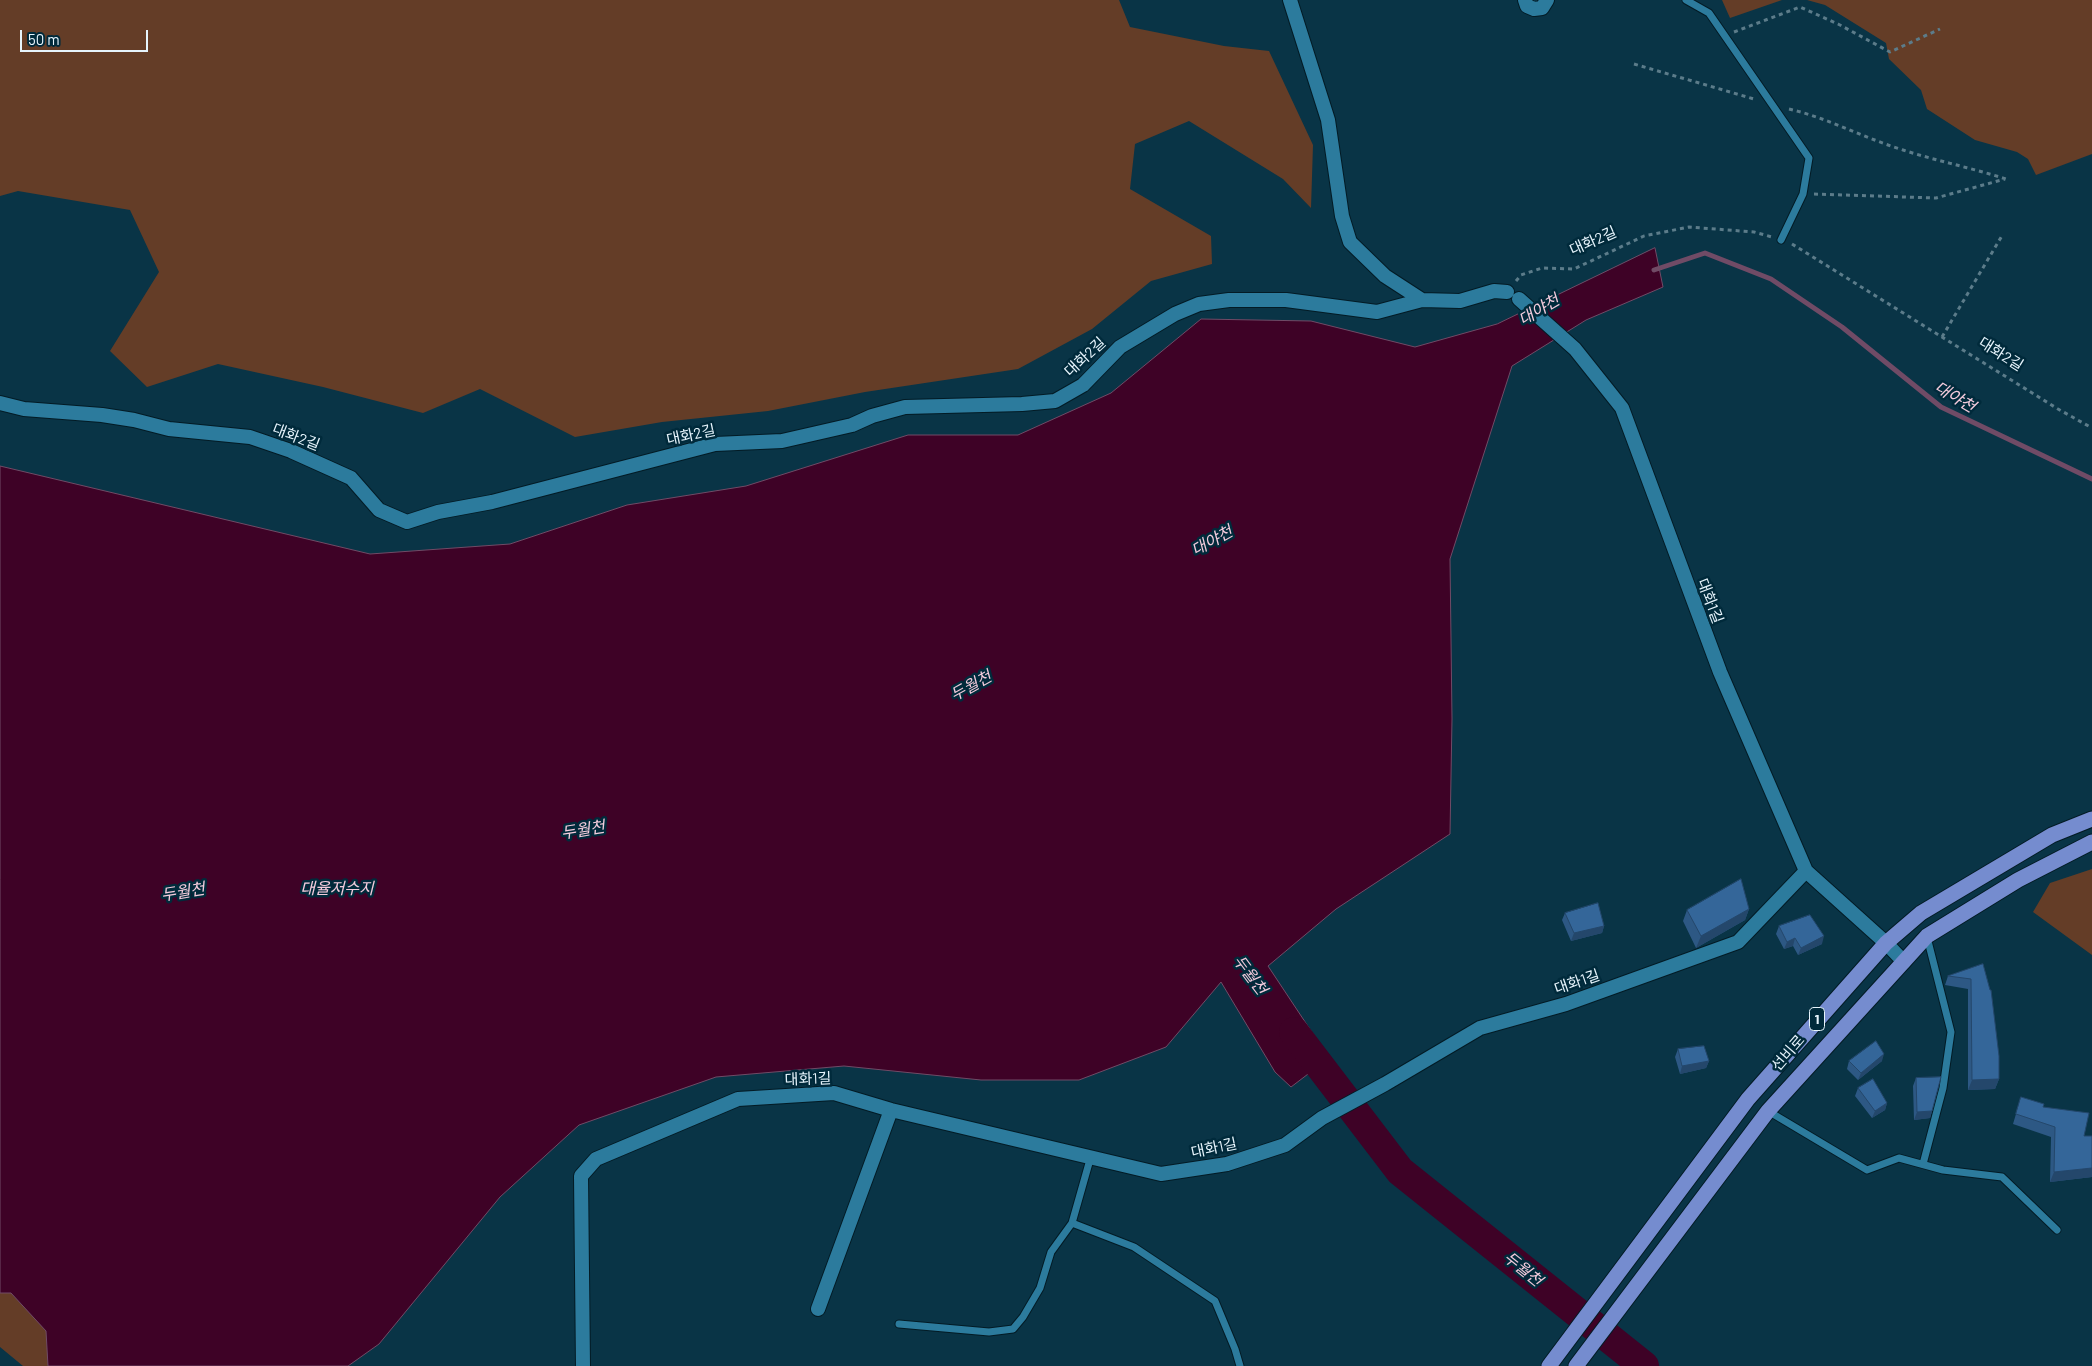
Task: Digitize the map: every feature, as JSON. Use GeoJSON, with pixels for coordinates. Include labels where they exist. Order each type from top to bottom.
{"type":"FeatureCollection","features":[{"type":"Feature","properties":{"kind":"main road","name":"선비로"},"geometry":{"type":"LineString","coordinates":[[1554,1360],[1748,1099],[1886,943],[1921,912],[2052,835],[2092,819]]}},
{"type":"Feature","properties":{"kind":"main road","name":"선비로"},"geometry":{"type":"LineString","coordinates":[[1576,1366],[1768,1111],[1927,936],[2018,880],[2092,842]]}},
{"type":"Feature","properties":{"kind":"street"},"geometry":{"type":"LineString","coordinates":[[1290,0],[1328,120],[1342,216],[1350,242],[1385,276],[1422,300]]}},
{"type":"Feature","properties":{"kind":"street"},"geometry":{"type":"LineString","coordinates":[[1525,0],[1528,6],[1534,9],[1542,8],[1547,0]]}},
{"type":"Feature","properties":{"kind":"street","name":"대화2길"},"geometry":{"type":"LineString","coordinates":[[0,403],[24,409],[102,415],[134,420],[169,429],[250,437],[298,454],[351,478],[379,510],[407,522],[438,512],[492,502],[715,444],[782,441],[852,426],[872,416],[905,406],[1022,404],[1055,401],[1083,385],[1120,347],[1175,314],[1199,304],[1229,300],[1286,300],[1377,312],[1422,300],[1460,300],[1494,291],[1513,295]]}},
{"type":"Feature","properties":{"kind":"street","name":"대화1길"},"geometry":{"type":"LineString","coordinates":[[1513,295],[1575,349],[1622,408],[1720,672],[1806,871],[1886,943],[1904,962]]}},
{"type":"Feature","properties":{"kind":"street","name":"대화1길"},"geometry":{"type":"LineString","coordinates":[[583,1366],[581,1176],[596,1160],[738,1099],[834,1092],[891,1110],[1161,1174],[1227,1164],[1285,1145],[1322,1118],[1385,1084],[1480,1028],[1566,1004],[1738,942],[1806,871]]}},
{"type":"Feature","properties":{"kind":"street"},"geometry":{"type":"LineString","coordinates":[[818,1309],[891,1110]]}},
{"type":"Feature","properties":{"kind":"lane"},"geometry":{"type":"LineString","coordinates":[[1686,0],[1709,13],[1809,158],[1803,194],[1781,240]]}},
{"type":"Feature","properties":{"kind":"lane"},"geometry":{"type":"LineString","coordinates":[[1704,0],[1704,10]]}},
{"type":"Feature","properties":{"kind":"lane"},"geometry":{"type":"LineString","coordinates":[[1923,1164],[1943,1088],[1951,1032],[1927,936]]}},
{"type":"Feature","properties":{"kind":"lane"},"geometry":{"type":"LineString","coordinates":[[1768,1111],[1867,1170],[1899,1158],[1943,1170],[2002,1177],[2057,1230]]}},
{"type":"Feature","properties":{"kind":"lane"},"geometry":{"type":"LineString","coordinates":[[899,1324],[989,1332],[1013,1329],[1023,1317],[1040,1288],[1050,1252],[1072,1224],[1091,1156]]}},
{"type":"Feature","properties":{"kind":"lane"},"geometry":{"type":"LineString","coordinates":[[1072,1224],[1134,1247],[1215,1301],[1240,1366]]}},
{"type":"Feature","properties":{"kind":"path"},"geometry":{"type":"LineString","coordinates":[[1724,36],[1800,7],[1838,24],[1890,52],[1940,29]]}},
{"type":"Feature","properties":{"kind":"path"},"geometry":{"type":"LineString","coordinates":[[1634,64],[1808,113],[1902,150],[2006,179],[1936,198],[1803,194]]}},
{"type":"Feature","properties":{"kind":"path","name":"대화2길"},"geometry":{"type":"LineString","coordinates":[[1513,295],[1521,275],[1542,268],[1574,269],[1644,236],[1690,227],[1754,232],[1790,243],[2092,428]]}},
{"type":"Feature","properties":{"kind":"path"},"geometry":{"type":"LineString","coordinates":[[1942,337],[2003,234]]}},
{"type":"Feature","properties":{"kind":"shaded area"},"geometry":{"type":"Polygon","coordinates":[[[0,0],[1119,0],[1130,27],[1224,46],[1269,51],[1313,145],[1311,208],[1283,179],[1189,121],[1135,144],[1130,189],[1211,236],[1212,264],[1151,281],[1092,329],[1018,369],[865,392],[768,411],[662,422],[575,437],[480,389],[423,413],[323,387],[218,364],[147,387],[110,351],[159,272],[130,210],[18,191],[0,196],[0,0]]]}},
{"type":"Feature","properties":{"kind":"shaded area"},"geometry":{"type":"Polygon","coordinates":[[[1722,0],[1782,0],[1730,18],[1722,0]]]}},
{"type":"Feature","properties":{"kind":"shaded area"},"geometry":{"type":"Polygon","coordinates":[[[1807,0],[2092,0],[2092,154],[2036,175],[2028,159],[2017,152],[1975,140],[1927,109],[1921,90],[1889,59],[1886,43],[1825,5],[1807,0]]]}},
{"type":"Feature","properties":{"kind":"shaded area"},"geometry":{"type":"Polygon","coordinates":[[[2092,869],[2092,955],[2033,912],[2050,883],[2092,869]]]}},
{"type":"Feature","properties":{"kind":"shaded area"},"geometry":{"type":"Polygon","coordinates":[[[0,1293],[11,1293],[47,1331],[48,1366],[23,1366],[0,1347],[0,1293]]]}},
{"type":"Feature","properties":{"kind":"water","name":"대율저수지"},"geometry":{"type":"Polygon","coordinates":[[[1655,248],[1663,287],[1586,320],[1512,366],[1450,559],[1452,719],[1450,834],[1336,909],[1268,966],[1329,1058],[1291,1087],[1275,1072],[1221,982],[1166,1047],[1079,1080],[981,1080],[844,1066],[716,1077],[579,1125],[500,1197],[379,1344],[348,1366],[48,1366],[46,1331],[11,1293],[0,1293],[0,466],[370,554],[510,544],[627,505],[746,486],[908,435],[1018,435],[1111,393],[1201,319],[1311,321],[1415,347],[1497,324],[1655,248]]]}},
{"type":"Feature","properties":{"kind":"building"},"geometry":{"type":"Polygon","coordinates":[[[1741,879],[1749,909],[1701,936],[1687,910],[1741,879]]]}},
{"type":"Feature","properties":{"kind":"building"},"geometry":{"type":"Polygon","coordinates":[[[1598,903],[1604,926],[1574,933],[1565,913],[1598,903]]]}},
{"type":"Feature","properties":{"kind":"building"},"geometry":{"type":"Polygon","coordinates":[[[1810,915],[1824,936],[1801,948],[1795,938],[1787,942],[1779,926],[1810,915]]]}},
{"type":"Feature","properties":{"kind":"building"},"geometry":{"type":"Polygon","coordinates":[[[1983,964],[1991,990],[1999,1056],[1999,1079],[1972,1080],[1971,979],[1948,976],[1983,964]]]}},
{"type":"Feature","properties":{"kind":"building"},"geometry":{"type":"Polygon","coordinates":[[[1876,1041],[1884,1054],[1861,1073],[1849,1061],[1876,1041]]]}},
{"type":"Feature","properties":{"kind":"building"},"geometry":{"type":"Polygon","coordinates":[[[1704,1046],[1709,1061],[1682,1066],[1678,1049],[1704,1046]]]}},
{"type":"Feature","properties":{"kind":"building"},"geometry":{"type":"Polygon","coordinates":[[[1941,1077],[1932,1111],[1917,1112],[1916,1078],[1941,1077]]]}},
{"type":"Feature","properties":{"kind":"building"},"geometry":{"type":"Polygon","coordinates":[[[1873,1079],[1887,1103],[1875,1111],[1858,1088],[1873,1079]]]}},
{"type":"Feature","properties":{"kind":"building"},"geometry":{"type":"Polygon","coordinates":[[[2021,1097],[2044,1104],[2043,1107],[2089,1113],[2084,1136],[2092,1136],[2092,1168],[2054,1172],[2055,1127],[2016,1114],[2021,1097]]]}},
{"type":"Feature","properties":{"kind":"waterway","name":"대야천"},"geometry":{"type":"LineString","coordinates":[[1654,270],[1705,253],[1771,279],[1842,327],[1941,407],[2092,479]]}},
{"type":"Feature","properties":{"kind":"waterway","name":"두월천"},"geometry":{"type":"LineString","coordinates":[[1294,1032],[1400,1171],[1644,1366]]}}]}
